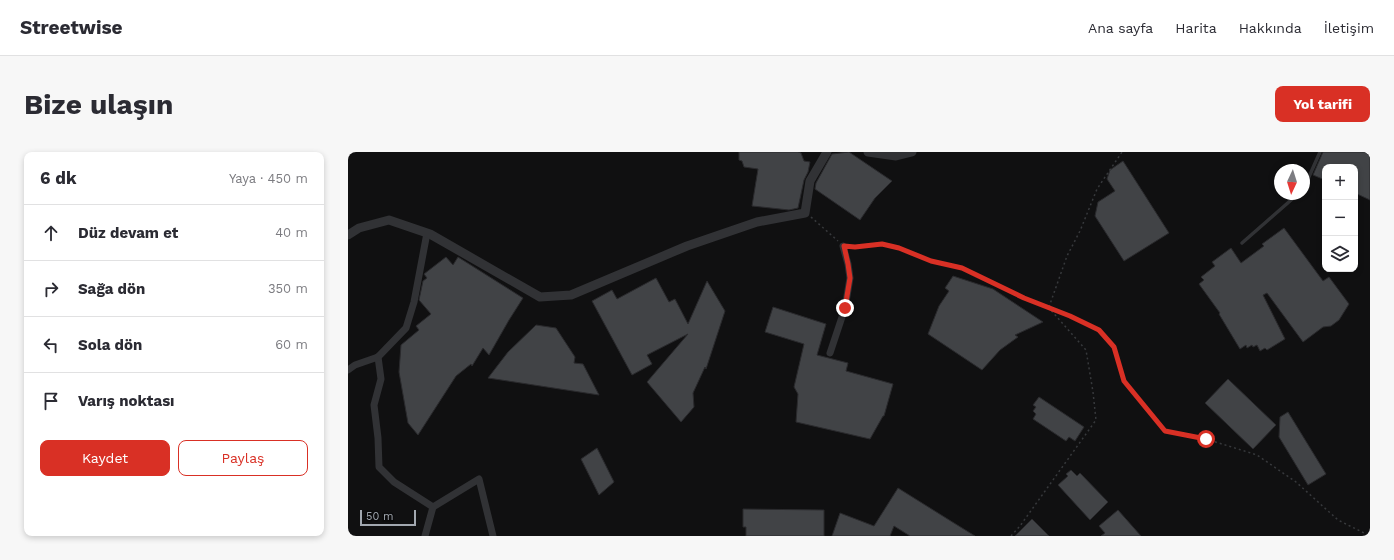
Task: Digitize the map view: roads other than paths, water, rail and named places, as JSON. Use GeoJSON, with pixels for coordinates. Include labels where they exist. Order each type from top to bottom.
{"type":"FeatureCollection","features":[{"type":"Feature","properties":{"kind":"street"},"geometry":{"type":"LineString","coordinates":[[348,235],[359,228],[389,220],[427,233],[540,297],[572,295],[687,246],[757,222],[805,212],[810,181],[827,152]]}},
{"type":"Feature","properties":{"kind":"street"},"geometry":{"type":"LineString","coordinates":[[868,152],[896,156],[912,152]]}},
{"type":"Feature","properties":{"kind":"street"},"geometry":{"type":"LineString","coordinates":[[348,370],[355,364],[378,356],[406,328],[414,302],[427,233]]}},
{"type":"Feature","properties":{"kind":"street"},"geometry":{"type":"LineString","coordinates":[[830,353],[845,308],[850,278],[844,246]]}},
{"type":"Feature","properties":{"kind":"street"},"geometry":{"type":"LineString","coordinates":[[378,356],[381,380],[374,405],[378,438],[379,467],[394,482],[433,507]]}},
{"type":"Feature","properties":{"kind":"street"},"geometry":{"type":"LineString","coordinates":[[425,536],[433,507],[479,479],[493,536]]}},
{"type":"Feature","properties":{"kind":"lane"},"geometry":{"type":"LineString","coordinates":[[1310,174],[1320,152]]}},
{"type":"Feature","properties":{"kind":"lane"},"geometry":{"type":"LineString","coordinates":[[1242,243],[1291,200]]}}]}
